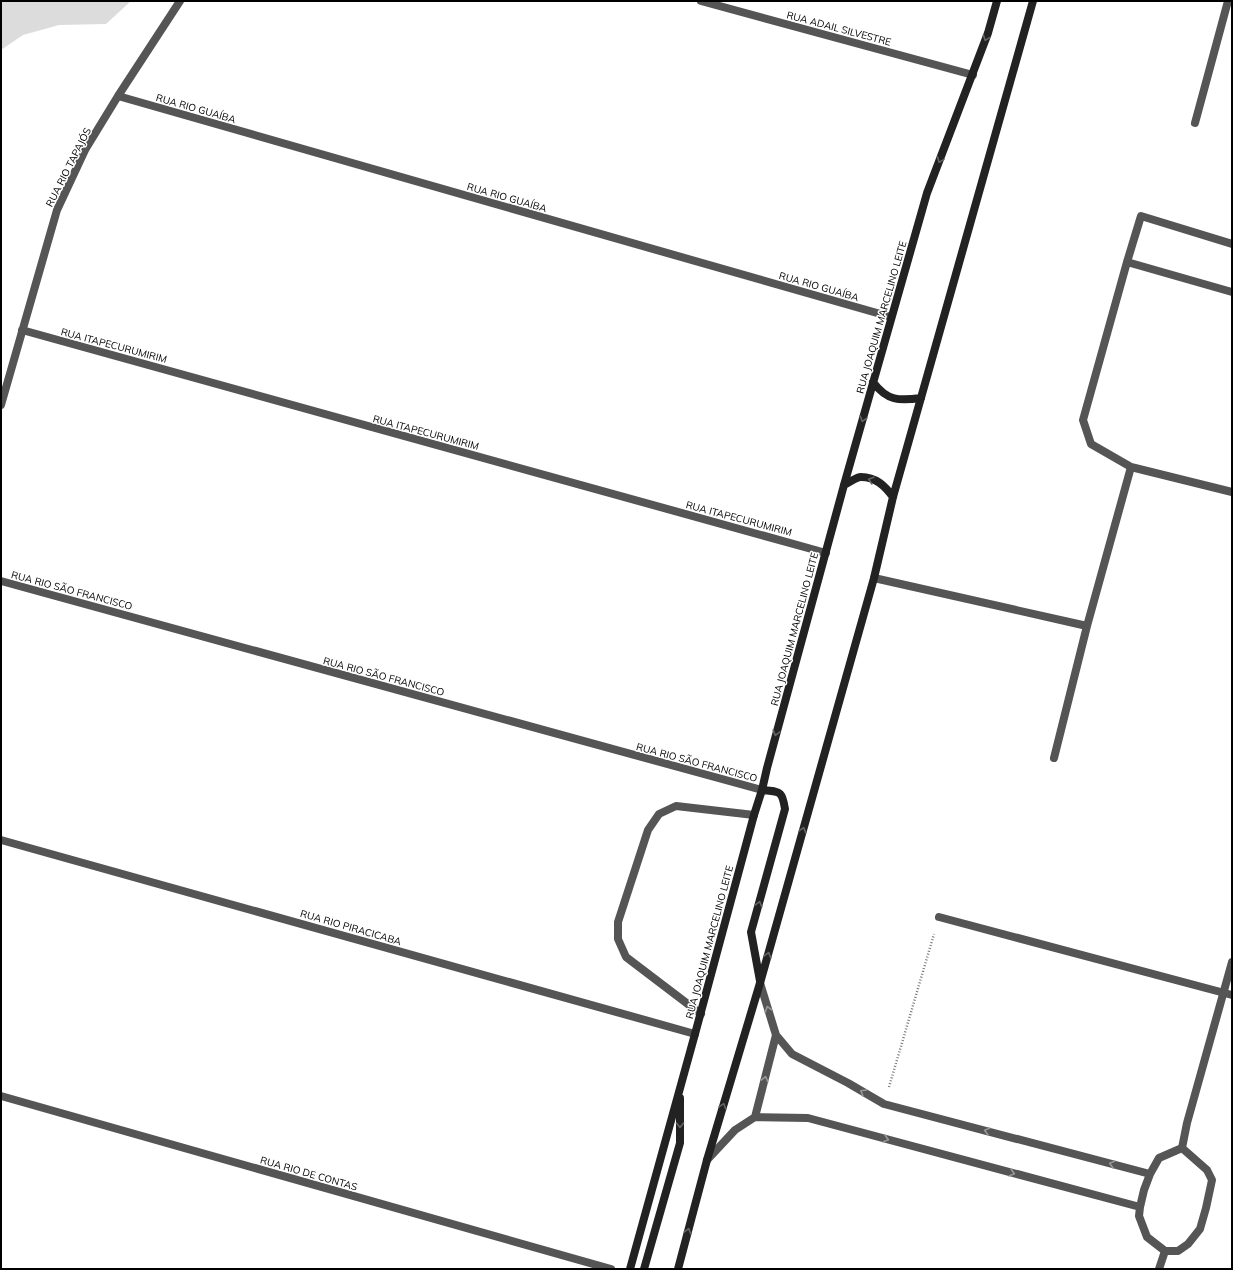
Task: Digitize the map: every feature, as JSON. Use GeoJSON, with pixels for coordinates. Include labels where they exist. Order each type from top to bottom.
{"type":"FeatureCollection","features":[{"type":"Feature","properties":{"kind":"main road","name":"RUA JOAQUIM MARCELINO LEITE"},"geometry":{"type":"LineString","coordinates":[[630,1269],[891,317],[927,193],[973,75],[988,33],[997,1]]}},
{"type":"Feature","properties":{"kind":"main road"},"geometry":{"type":"LineString","coordinates":[[678,1269],[707,1160],[760,983],[874,578],[893,497],[1033,1]]}},
{"type":"Feature","properties":{"kind":"main road"},"geometry":{"type":"LineString","coordinates":[[873,382],[880,391],[890,396],[903,400],[921,398]]}},
{"type":"Feature","properties":{"kind":"main road"},"geometry":{"type":"LineString","coordinates":[[844,485],[860,477],[871,479],[884,485],[893,497]]}},
{"type":"Feature","properties":{"kind":"main road"},"geometry":{"type":"LineString","coordinates":[[760,983],[751,932],[785,809],[783,797],[777,791],[762,790]]}},
{"type":"Feature","properties":{"kind":"main road"},"geometry":{"type":"LineString","coordinates":[[644,1269],[680,1143],[681,1086]]}},
{"type":"Feature","properties":{"kind":"street","name":"RUA RIO TAPAJÓS"},"geometry":{"type":"LineString","coordinates":[[1,405],[57,210],[85,150],[118,96],[180,1]]}},
{"type":"Feature","properties":{"kind":"street","name":"RUA ADAIL SILVESTRE"},"geometry":{"type":"LineString","coordinates":[[701,1],[973,75]]}},
{"type":"Feature","properties":{"kind":"street"},"geometry":{"type":"LineString","coordinates":[[1195,123],[1228,1]]}},
{"type":"Feature","properties":{"kind":"street","name":"RUA RIO GUAÍBA"},"geometry":{"type":"LineString","coordinates":[[118,96],[891,317]]}},
{"type":"Feature","properties":{"kind":"street"},"geometry":{"type":"LineString","coordinates":[[1232,244],[1141,216],[1083,420],[1092,444],[1131,467],[1232,492]]}},
{"type":"Feature","properties":{"kind":"street"},"geometry":{"type":"LineString","coordinates":[[1127,262],[1232,292]]}},
{"type":"Feature","properties":{"kind":"street","name":"RUA ITAPECURUMIRIM"},"geometry":{"type":"LineString","coordinates":[[22,330],[826,553]]}},
{"type":"Feature","properties":{"kind":"street"},"geometry":{"type":"LineString","coordinates":[[1054,758],[1087,626],[1131,467]]}},
{"type":"Feature","properties":{"kind":"street"},"geometry":{"type":"LineString","coordinates":[[874,578],[1087,626]]}},
{"type":"Feature","properties":{"kind":"street","name":"RUA RIO SÃO FRANCISCO"},"geometry":{"type":"LineString","coordinates":[[1,581],[762,790]]}},
{"type":"Feature","properties":{"kind":"street"},"geometry":{"type":"LineString","coordinates":[[701,1014],[626,958],[618,939],[618,922],[648,830],[659,814],[676,806],[754,815]]}},
{"type":"Feature","properties":{"kind":"street","name":"RUA RIO PIRACICABA"},"geometry":{"type":"LineString","coordinates":[[1,840],[695,1034]]}},
{"type":"Feature","properties":{"kind":"street"},"geometry":{"type":"LineString","coordinates":[[939,917],[1228,994]]}},
{"type":"Feature","properties":{"kind":"street"},"geometry":{"type":"LineString","coordinates":[[1182,1148],[1187,1123],[1228,994],[1232,962]]}},
{"type":"Feature","properties":{"kind":"street"},"geometry":{"type":"LineString","coordinates":[[760,983],[776,1035],[792,1054],[848,1083],[884,1104],[1150,1174]]}},
{"type":"Feature","properties":{"kind":"street"},"geometry":{"type":"LineString","coordinates":[[755,1117],[776,1035]]}},
{"type":"Feature","properties":{"kind":"street","name":"RUA RIO DE CONTAS"},"geometry":{"type":"LineString","coordinates":[[1,1096],[611,1269]]}},
{"type":"Feature","properties":{"kind":"street"},"geometry":{"type":"LineString","coordinates":[[707,1160],[735,1130],[755,1117],[808,1118],[1140,1207]]}},
{"type":"Feature","properties":{"kind":"street"},"geometry":{"type":"LineString","coordinates":[[1182,1148],[1207,1170],[1212,1180],[1200,1230],[1188,1244],[1178,1251],[1165,1251],[1147,1237],[1139,1216],[1140,1207],[1144,1190],[1158,1158],[1182,1148]]}},
{"type":"Feature","properties":{"kind":"street"},"geometry":{"type":"LineString","coordinates":[[1159,1269],[1165,1251]]}},
{"type":"Feature","properties":{"kind":"path"},"geometry":{"type":"LineString","coordinates":[[884,1104],[939,917]]}},
{"type":"Feature","properties":{"kind":"shaded area"},"geometry":{"type":"Polygon","coordinates":[[[1,1],[131,1],[106,24],[59,25],[23,35],[1,50],[1,1]]]}}]}
